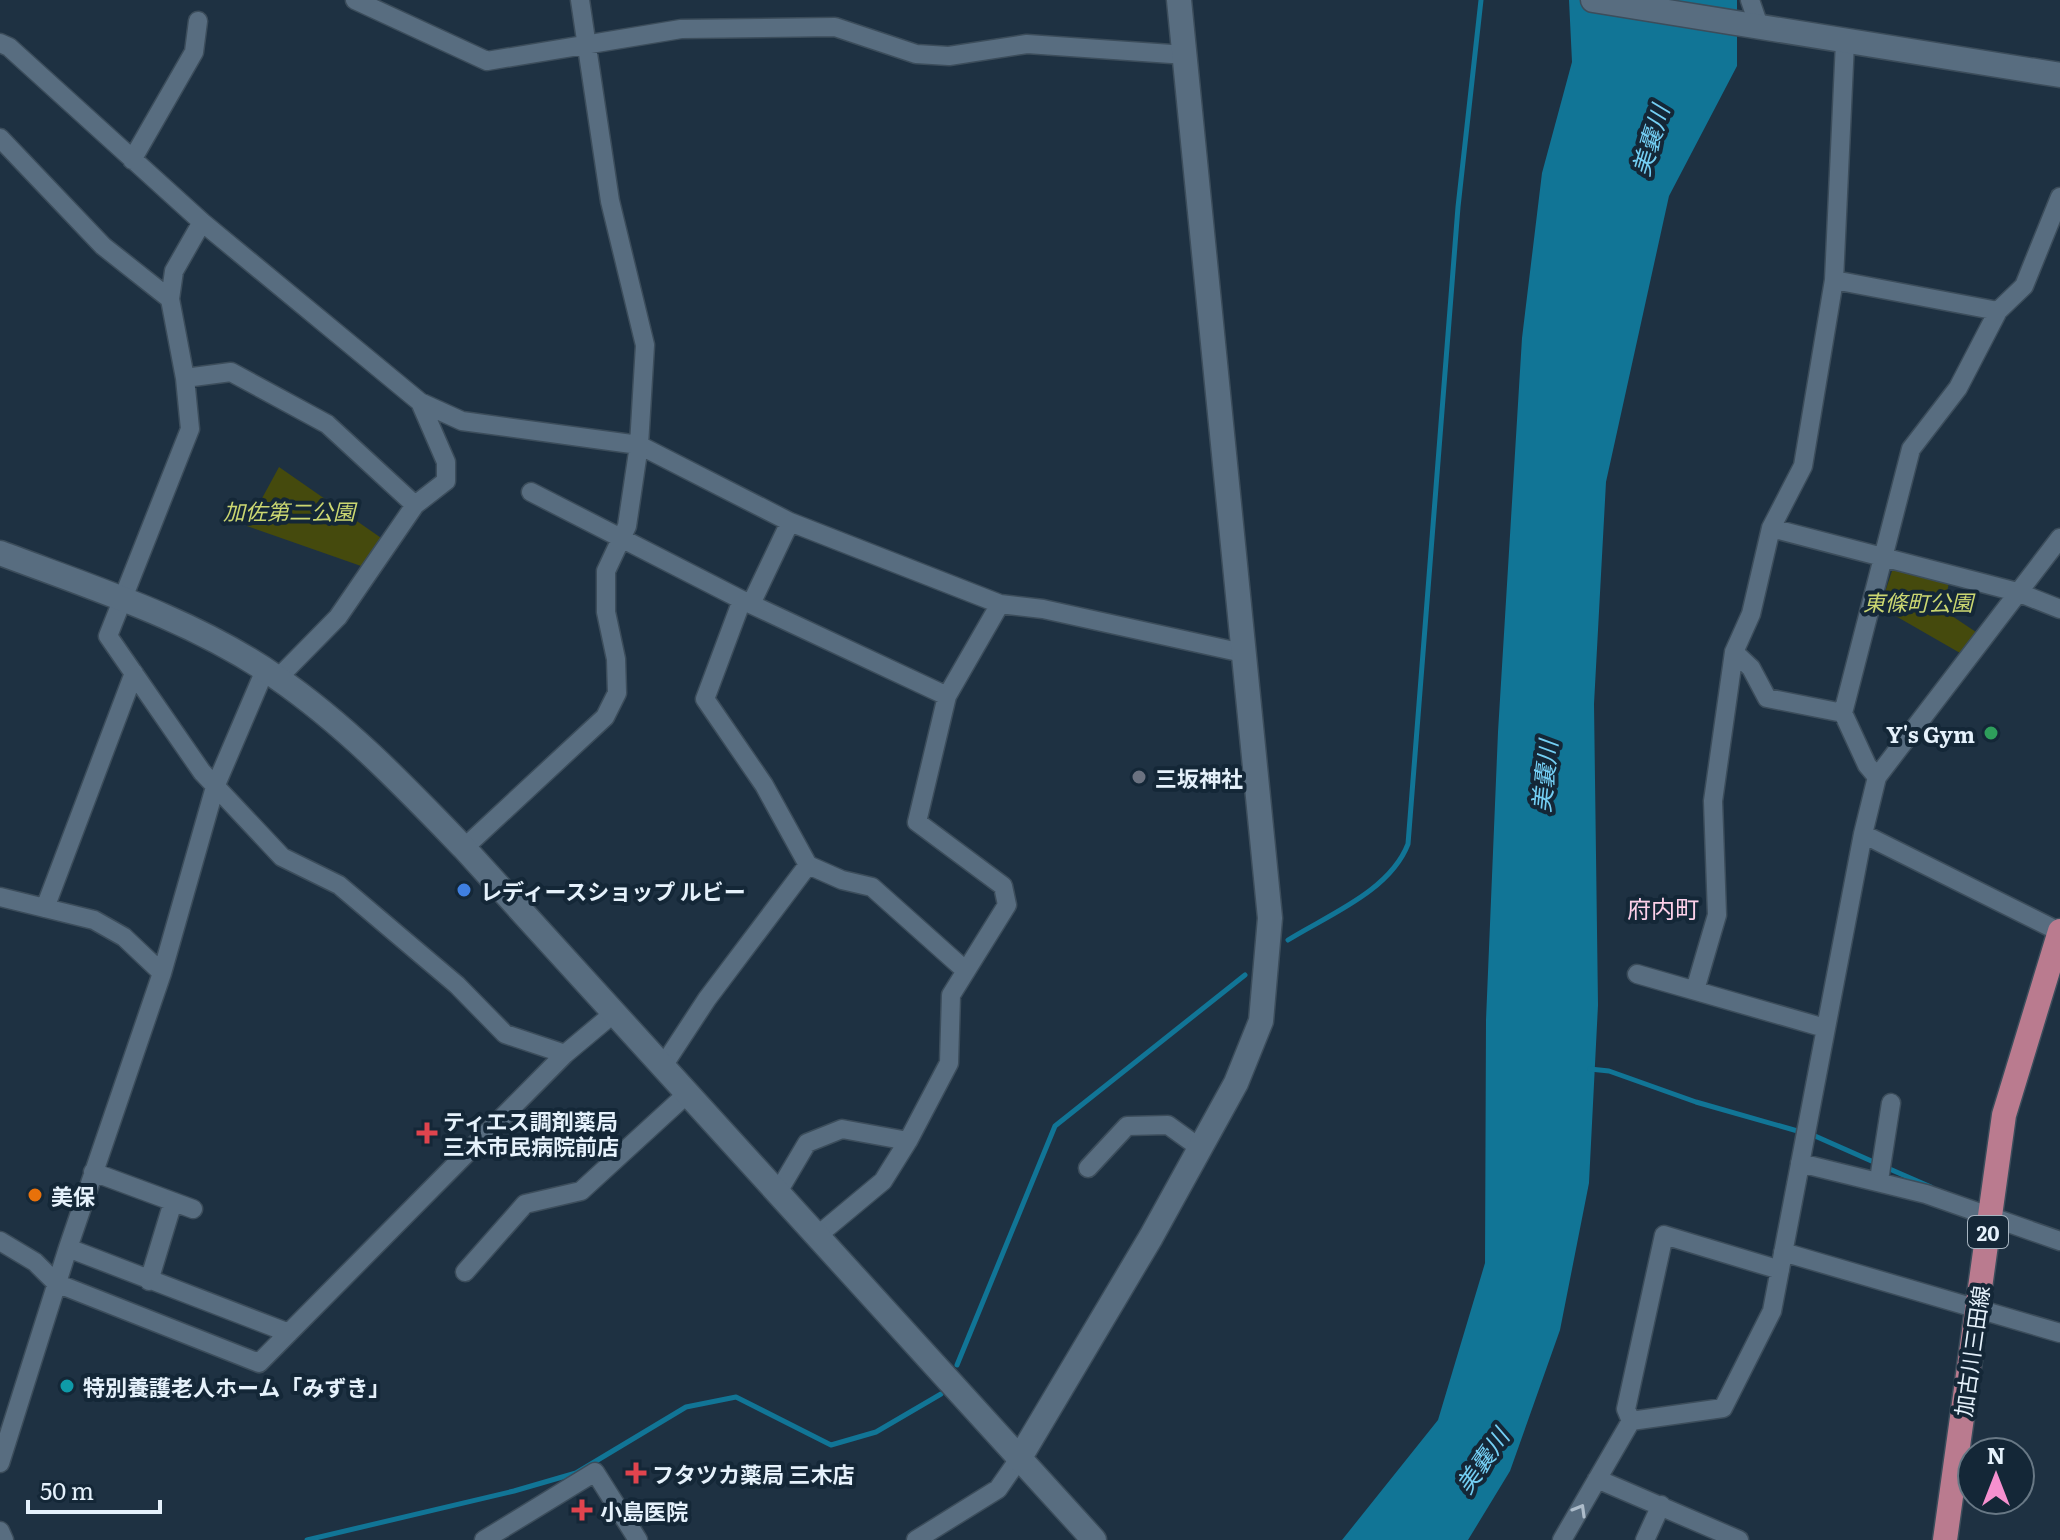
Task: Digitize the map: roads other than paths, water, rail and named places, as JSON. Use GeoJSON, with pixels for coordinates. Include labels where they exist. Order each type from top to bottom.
{"type":"FeatureCollection","features":[{"type":"Feature","properties":{"kind":"main road","name":"加古川三田線"},"geometry":{"type":"LineString","coordinates":[[1945,1540],[2004,1115],[2060,932]]}},
{"type":"Feature","properties":{"kind":"street"},"geometry":{"type":"LineString","coordinates":[[355,0],[487,61],[681,29],[835,27],[916,54],[949,56],[1027,44],[1186,55]]}},
{"type":"Feature","properties":{"kind":"street"},"geometry":{"type":"LineString","coordinates":[[464,848],[605,717],[617,693],[616,659],[606,612],[606,571],[627,526],[639,445],[645,345],[610,201],[580,0]]}},
{"type":"Feature","properties":{"kind":"street"},"geometry":{"type":"LineString","coordinates":[[916,1540],[998,1489],[1019,1459],[1151,1237],[1236,1083],[1261,1021],[1270,918],[1179,0]]}},
{"type":"Feature","properties":{"kind":"street"},"geometry":{"type":"LineString","coordinates":[[1593,0],[2060,75]]}},
{"type":"Feature","properties":{"kind":"street"},"geometry":{"type":"LineString","coordinates":[[1750,0],[1759,26]]}},
{"type":"Feature","properties":{"kind":"street"},"geometry":{"type":"LineString","coordinates":[[132,160],[194,52],[198,21]]}},
{"type":"Feature","properties":{"kind":"street"},"geometry":{"type":"LineString","coordinates":[[1695,990],[1717,915],[1713,801],[1734,652],[1751,614],[1771,528],[1803,466],[1834,280],[1845,42]]}},
{"type":"Feature","properties":{"kind":"street"},"geometry":{"type":"LineString","coordinates":[[0,43],[9,47],[202,222],[420,402],[462,421],[639,445],[790,522],[1000,604],[1043,609],[1243,653]]}},
{"type":"Feature","properties":{"kind":"street"},"geometry":{"type":"LineString","coordinates":[[0,138],[103,246],[170,299]]}},
{"type":"Feature","properties":{"kind":"street"},"geometry":{"type":"LineString","coordinates":[[1877,777],[1867,765],[1843,713],[1911,449],[1958,388],[1998,311],[2024,286],[2060,197]]}},
{"type":"Feature","properties":{"kind":"street"},"geometry":{"type":"LineString","coordinates":[[202,222],[174,271],[170,299],[185,378],[190,429],[108,636],[215,787],[282,857],[339,885],[457,985],[505,1034],[565,1054]]}},
{"type":"Feature","properties":{"kind":"street"},"geometry":{"type":"LineString","coordinates":[[1834,280],[1998,311]]}},
{"type":"Feature","properties":{"kind":"street"},"geometry":{"type":"LineString","coordinates":[[185,378],[231,372],[327,424],[415,505]]}},
{"type":"Feature","properties":{"kind":"street"},"geometry":{"type":"LineString","coordinates":[[0,1463],[56,1283],[162,973],[215,787],[272,674],[338,617],[415,505],[446,481],[446,462],[420,402]]}},
{"type":"Feature","properties":{"kind":"street"},"geometry":{"type":"LineString","coordinates":[[531,492],[747,602],[947,696]]}},
{"type":"Feature","properties":{"kind":"street"},"geometry":{"type":"LineString","coordinates":[[790,522],[747,602],[705,699],[764,785],[808,865],[842,880],[872,887],[966,971]]}},
{"type":"Feature","properties":{"kind":"street"},"geometry":{"type":"LineString","coordinates":[[1771,528],[2017,592],[2060,609]]}},
{"type":"Feature","properties":{"kind":"street"},"geometry":{"type":"LineString","coordinates":[[1631,1421],[1723,1408],[1772,1311],[1863,834],[1877,777],[2060,538]]}},
{"type":"Feature","properties":{"kind":"street"},"geometry":{"type":"LineString","coordinates":[[0,553],[170,619],[272,674],[376,757],[464,848],[1094,1540]]}},
{"type":"Feature","properties":{"kind":"street"},"geometry":{"type":"LineString","coordinates":[[817,1236],[883,1181],[908,1141],[949,1063],[951,995],[1007,905],[1003,886],[917,822],[947,696],[1000,604]]}},
{"type":"Feature","properties":{"kind":"street"},"geometry":{"type":"LineString","coordinates":[[1734,652],[1751,668],[1767,698],[1843,713]]}},
{"type":"Feature","properties":{"kind":"street"},"geometry":{"type":"LineString","coordinates":[[45,908],[134,673]]}},
{"type":"Feature","properties":{"kind":"street"},"geometry":{"type":"LineString","coordinates":[[1863,834],[2060,932]]}},
{"type":"Feature","properties":{"kind":"street"},"geometry":{"type":"LineString","coordinates":[[663,1066],[707,999],[808,865]]}},
{"type":"Feature","properties":{"kind":"street"},"geometry":{"type":"LineString","coordinates":[[0,897],[94,920],[124,937],[162,973]]}},
{"type":"Feature","properties":{"kind":"street"},"geometry":{"type":"LineString","coordinates":[[1637,974],[1825,1028]]}},
{"type":"Feature","properties":{"kind":"street"},"geometry":{"type":"LineString","coordinates":[[0,1241],[35,1262],[56,1283],[259,1363],[565,1054],[614,1013]]}},
{"type":"Feature","properties":{"kind":"street"},"geometry":{"type":"LineString","coordinates":[[465,1272],[525,1204],[581,1191],[688,1093]]}},
{"type":"Feature","properties":{"kind":"street"},"geometry":{"type":"LineString","coordinates":[[1879,1180],[1891,1103]]}},
{"type":"Feature","properties":{"kind":"street"},"geometry":{"type":"LineString","coordinates":[[1088,1168],[1127,1126],[1168,1125],[1200,1148]]}},
{"type":"Feature","properties":{"kind":"street"},"geometry":{"type":"LineString","coordinates":[[778,1192],[807,1143],[842,1129],[908,1141]]}},
{"type":"Feature","properties":{"kind":"street"},"geometry":{"type":"LineString","coordinates":[[1800,1163],[1879,1180],[2060,1241]]}},
{"type":"Feature","properties":{"kind":"street"},"geometry":{"type":"LineString","coordinates":[[93,1172],[193,1209]]}},
{"type":"Feature","properties":{"kind":"street"},"geometry":{"type":"LineString","coordinates":[[149,1281],[173,1202]]}},
{"type":"Feature","properties":{"kind":"street"},"geometry":{"type":"LineString","coordinates":[[1631,1421],[1626,1409],[1664,1235],[1933,1299],[1977,1306],[2060,1333]]}},
{"type":"Feature","properties":{"kind":"street"},"geometry":{"type":"LineString","coordinates":[[68,1248],[289,1333]]}},
{"type":"Feature","properties":{"kind":"street"},"geometry":{"type":"LineString","coordinates":[[1562,1540],[1631,1421]]}},
{"type":"Feature","properties":{"kind":"street"},"geometry":{"type":"LineString","coordinates":[[484,1540],[595,1472],[638,1540]]}},
{"type":"Feature","properties":{"kind":"street"},"geometry":{"type":"LineString","coordinates":[[1597,1479],[1739,1540]]}},
{"type":"Feature","properties":{"kind":"street"},"geometry":{"type":"LineString","coordinates":[[1645,1540],[1661,1505]]}},
{"type":"Feature","properties":{"kind":"water","name":"美嚢川"},"geometry":{"type":"Polygon","coordinates":[[[1569,0],[1737,0],[1737,66],[1669,196],[1606,482],[1594,704],[1598,1005],[1589,1183],[1560,1330],[1510,1471],[1468,1540],[1342,1540],[1438,1420],[1485,1263],[1486,1020],[1498,732],[1522,338],[1542,173],[1572,62],[1569,0]]]}},
{"type":"Feature","properties":{"kind":"waterway"},"geometry":{"type":"LineString","coordinates":[[1288,940],[1373,888],[1399,861],[1408,844],[1458,207],[1481,0]]}},
{"type":"Feature","properties":{"kind":"waterway"},"geometry":{"type":"LineString","coordinates":[[957,1365],[1055,1126],[1245,975]]}},
{"type":"Feature","properties":{"kind":"waterway"},"geometry":{"type":"LineString","coordinates":[[1590,1069],[1609,1071],[1696,1102],[1815,1136],[1876,1163]]}},
{"type":"Feature","properties":{"kind":"waterway"},"geometry":{"type":"LineString","coordinates":[[1885,1167],[1931,1187]]}},
{"type":"Feature","properties":{"kind":"waterway"},"geometry":{"type":"LineString","coordinates":[[307,1540],[514,1491],[576,1473],[686,1407],[736,1397],[831,1445],[876,1432],[941,1394]]}},
{"type":"Feature","properties":{"kind":"place","name":"Y's Gym"},"geometry":{"type":"Point","coordinates":[1991,733]}},
{"type":"Feature","properties":{"kind":"place","name":"三坂神社"},"geometry":{"type":"Point","coordinates":[1139,777]}},
{"type":"Feature","properties":{"kind":"place","name":"レディースショップ ルビー"},"geometry":{"type":"Point","coordinates":[464,890]}},
{"type":"Feature","properties":{"kind":"place","name":"ティエス調剤薬局 三木市民病院前店"},"geometry":{"type":"Point","coordinates":[427,1133]}},
{"type":"Feature","properties":{"kind":"place","name":"美保"},"geometry":{"type":"Point","coordinates":[35,1195]}},
{"type":"Feature","properties":{"kind":"place","name":"特別養護老人ホーム「みずき」"},"geometry":{"type":"Point","coordinates":[67,1386]}},
{"type":"Feature","properties":{"kind":"place","name":"フタツカ薬局 三木店"},"geometry":{"type":"Point","coordinates":[636,1473]}},
{"type":"Feature","properties":{"kind":"place","name":"小島医院"},"geometry":{"type":"Point","coordinates":[582,1510]}},
{"type":"Feature","properties":{"kind":"district","name":"府内町"},"geometry":{"type":"Point","coordinates":[1663,907]}},
{"type":"Feature","properties":{"kind":"park label","name":"加佐第二公園"},"geometry":{"type":"Point","coordinates":[289,510]}},
{"type":"Feature","properties":{"kind":"park label","name":"東條町公園"},"geometry":{"type":"Point","coordinates":[1918,601]}}]}
